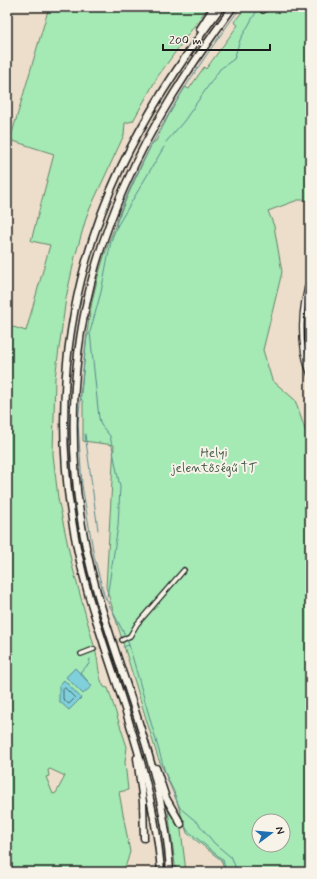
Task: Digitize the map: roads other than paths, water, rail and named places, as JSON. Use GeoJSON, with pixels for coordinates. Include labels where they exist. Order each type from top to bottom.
{"type":"FeatureCollection","features":[{"type":"Feature","properties":{"kind":"highway"},"geometry":{"type":"LineString","coordinates":[[198,38],[200,29],[214,7]]}},
{"type":"Feature","properties":{"kind":"highway"},"geometry":{"type":"LineString","coordinates":[[161,872],[152,808],[135,741],[95,615],[75,536],[68,497],[64,450],[63,413],[65,379],[73,318],[80,282],[93,237],[107,199],[144,123],[198,38],[221,7]]}},
{"type":"Feature","properties":{"kind":"highway"},"geometry":{"type":"LineString","coordinates":[[170,872],[163,814],[147,751],[100,604],[81,524],[74,464],[73,433],[78,352],[86,303],[96,264],[108,227],[123,189],[165,108],[233,7]]}},
{"type":"Feature","properties":{"kind":"highway"},"geometry":{"type":"LineString","coordinates":[[135,741],[142,790],[144,838]]}},
{"type":"Feature","properties":{"kind":"highway"},"geometry":{"type":"LineString","coordinates":[[147,751],[154,761],[166,798],[181,824]]}},
{"type":"Feature","properties":{"kind":"street"},"geometry":{"type":"LineString","coordinates":[[310,277],[303,318],[302,345],[303,355],[310,375]]}},
{"type":"Feature","properties":{"kind":"street"},"geometry":{"type":"LineString","coordinates":[[310,309],[307,348],[310,364]]}},
{"type":"Feature","properties":{"kind":"street"},"geometry":{"type":"LineString","coordinates":[[125,639],[184,570]]}},
{"type":"Feature","properties":{"kind":"street"},"geometry":{"type":"LineString","coordinates":[[81,654],[94,649]]}},
{"type":"Feature","properties":{"kind":"water"},"geometry":{"type":"Polygon","coordinates":[[[75,668],[92,686],[83,694],[66,677],[75,668]]]}},
{"type":"Feature","properties":{"kind":"water"},"geometry":{"type":"Polygon","coordinates":[[[64,680],[81,698],[69,710],[59,701],[59,686],[64,680]]]}},
{"type":"Feature","properties":{"kind":"waterway"},"geometry":{"type":"LineString","coordinates":[[117,227],[116,222],[128,193],[141,165],[171,110],[187,84],[241,7]]}},
{"type":"Feature","properties":{"kind":"waterway"},"geometry":{"type":"LineString","coordinates":[[166,142],[184,121],[220,69],[234,59],[240,40],[259,7]]}},
{"type":"Feature","properties":{"kind":"waterway"},"geometry":{"type":"LineString","coordinates":[[107,597],[118,526],[120,487],[110,436],[101,425],[99,418],[90,332],[101,292],[111,241],[116,228],[164,147]]}},
{"type":"Feature","properties":{"kind":"waterway"},"geometry":{"type":"LineString","coordinates":[[305,350],[310,285]]}},
{"type":"Feature","properties":{"kind":"waterway"},"geometry":{"type":"LineString","coordinates":[[89,333],[85,353],[78,423],[82,485],[94,556],[104,595],[126,637]]}},
{"type":"Feature","properties":{"kind":"waterway"},"geometry":{"type":"LineString","coordinates":[[85,434],[98,530]]}},
{"type":"Feature","properties":{"kind":"waterway"},"geometry":{"type":"LineString","coordinates":[[123,647],[129,645],[127,640]]}},
{"type":"Feature","properties":{"kind":"waterway"},"geometry":{"type":"LineString","coordinates":[[129,645],[167,779],[180,808],[198,823],[214,843],[232,858],[237,872]]}},
{"type":"Feature","properties":{"kind":"waterway"},"geometry":{"type":"LineString","coordinates":[[90,659],[89,664],[80,672],[91,685]]}},
{"type":"Feature","properties":{"kind":"waterway"},"geometry":{"type":"LineString","coordinates":[[182,819],[187,830],[223,860],[226,872]]}},
{"type":"Feature","properties":{"kind":"tunnel"},"geometry":{"type":"LineString","coordinates":[[94,649],[122,640]]}},
{"type":"Feature","properties":{"kind":"park label","name":"Helyi jelentőségű TT"},"geometry":{"type":"Point","coordinates":[214,460]}}]}
